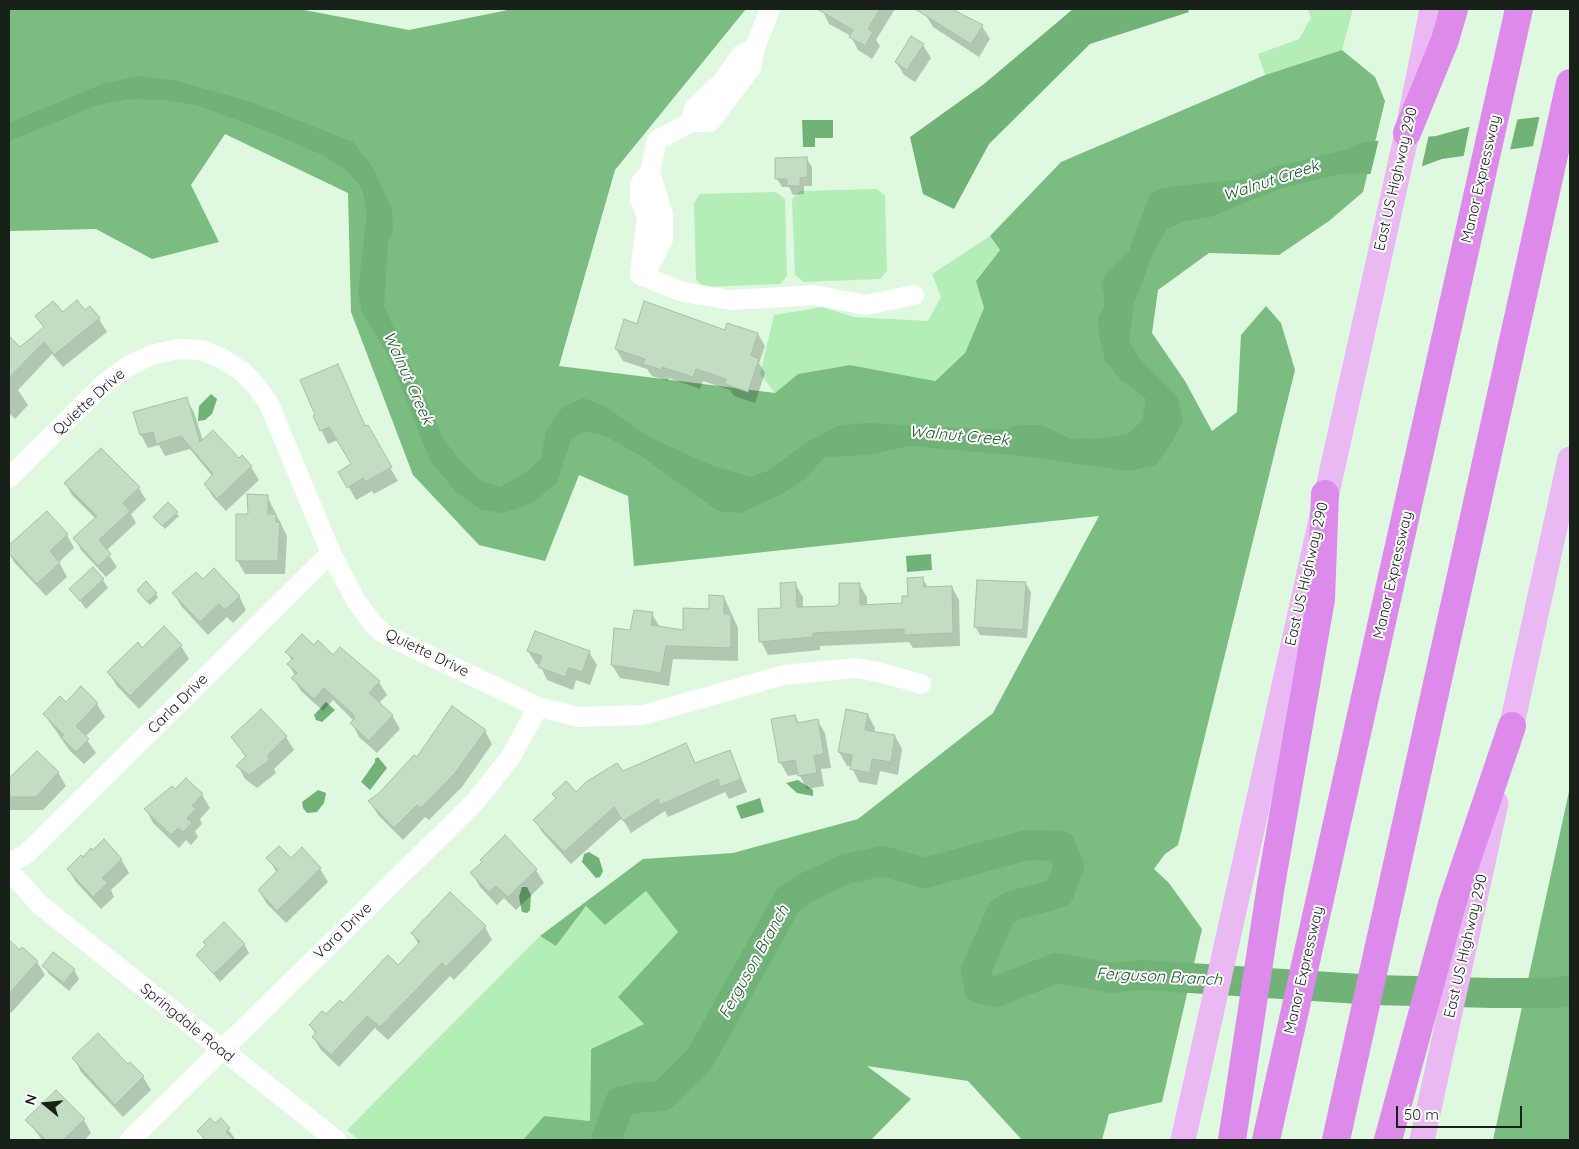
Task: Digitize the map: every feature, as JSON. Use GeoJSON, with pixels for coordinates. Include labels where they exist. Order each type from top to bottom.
{"type":"FeatureCollection","features":[{"type":"Feature","properties":{"kind":"highway"},"geometry":{"type":"LineString","coordinates":[[1407,133],[1436,39],[1454,9]]}},
{"type":"Feature","properties":{"kind":"highway","name":"Manor Expressway"},"geometry":{"type":"LineString","coordinates":[[1266,1140],[1519,9]]}},
{"type":"Feature","properties":{"kind":"highway"},"geometry":{"type":"LineString","coordinates":[[1336,1140],[1570,83]]}},
{"type":"Feature","properties":{"kind":"highway"},"geometry":{"type":"LineString","coordinates":[[1232,1140],[1271,885],[1321,599],[1325,494]]}},
{"type":"Feature","properties":{"kind":"highway"},"geometry":{"type":"LineString","coordinates":[[1388,1140],[1401,1090],[1464,903],[1512,726]]}},
{"type":"Feature","properties":{"kind":"main road"},"geometry":{"type":"LineString","coordinates":[[1432,9],[1436,39]]}},
{"type":"Feature","properties":{"kind":"main road","name":"East US Highway 290"},"geometry":{"type":"LineString","coordinates":[[1183,1140],[1325,494],[1407,133]]}},
{"type":"Feature","properties":{"kind":"main road"},"geometry":{"type":"LineString","coordinates":[[1512,726],[1570,459]]}},
{"type":"Feature","properties":{"kind":"main road","name":"East US Highway 290"},"geometry":{"type":"LineString","coordinates":[[1422,1140],[1433,1092],[1464,903]]}},
{"type":"Feature","properties":{"kind":"street"},"geometry":{"type":"LineString","coordinates":[[770,9],[755,48],[741,55],[722,81],[694,108],[691,122],[657,140],[650,172],[640,184],[640,200],[647,216],[640,275],[684,292],[731,300],[814,295],[866,305],[914,296]]}},
{"type":"Feature","properties":{"kind":"street","name":"Quiette Drive"},"geometry":{"type":"LineString","coordinates":[[9,478],[104,384],[128,366],[154,354],[179,349],[202,350],[223,359],[243,372],[269,404],[331,553],[356,601],[374,625],[386,635],[538,707],[579,716],[643,715],[784,675],[855,668],[879,672],[921,684]]}},
{"type":"Feature","properties":{"kind":"street","name":"Carla Drive"},"geometry":{"type":"LineString","coordinates":[[13,874],[331,553]]}},
{"type":"Feature","properties":{"kind":"street","name":"Vara Drive"},"geometry":{"type":"LineString","coordinates":[[130,1140],[476,802],[510,758],[538,707]]}},
{"type":"Feature","properties":{"kind":"street","name":"Springdale Road"},"geometry":{"type":"LineString","coordinates":[[13,874],[39,904],[336,1140]]}},
{"type":"Feature","properties":{"kind":"shaded area"},"geometry":{"type":"Polygon","coordinates":[[[9,9],[299,9],[409,30],[513,9],[746,9],[615,170],[559,366],[775,393],[798,374],[850,365],[935,381],[965,353],[984,308],[976,281],[1000,250],[990,236],[1061,162],[1265,75],[1342,50],[1375,77],[1385,101],[1363,192],[1329,221],[1279,255],[1209,253],[1158,290],[1152,333],[1185,381],[1212,431],[1237,412],[1241,335],[1266,306],[1281,323],[1295,370],[1178,845],[1165,854],[1154,869],[1169,883],[1202,929],[1162,1102],[1109,1114],[1102,1140],[1022,1140],[968,1081],[867,1066],[911,1099],[871,1140],[523,1140],[544,1116],[590,1121],[591,1049],[644,1024],[618,997],[678,932],[646,891],[605,925],[586,906],[556,946],[540,936],[643,859],[733,853],[858,819],[993,713],[1099,516],[634,566],[628,496],[579,475],[545,561],[479,545],[413,475],[351,312],[348,193],[225,134],[191,185],[219,242],[152,259],[96,229],[9,231],[9,9]]]}},
{"type":"Feature","properties":{"kind":"shaded area"},"geometry":{"type":"Polygon","coordinates":[[[1308,9],[1353,9],[1342,50],[1265,75],[1258,54],[1299,39],[1311,18],[1308,9]]]}},
{"type":"Feature","properties":{"kind":"shaded area"},"geometry":{"type":"Polygon","coordinates":[[[877,189],[885,196],[887,271],[880,279],[804,282],[795,275],[792,199],[800,191],[877,189]]]}},
{"type":"Feature","properties":{"kind":"shaded area"},"geometry":{"type":"Polygon","coordinates":[[[776,192],[785,199],[787,276],[780,284],[704,287],[696,280],[694,203],[700,194],[776,192]]]}},
{"type":"Feature","properties":{"kind":"shaded area"},"geometry":{"type":"Polygon","coordinates":[[[990,236],[1000,250],[976,281],[984,308],[965,353],[934,381],[850,365],[798,374],[775,393],[760,374],[774,315],[822,307],[854,317],[928,321],[941,297],[932,274],[990,236]]]}},
{"type":"Feature","properties":{"kind":"shaded area"},"geometry":{"type":"Polygon","coordinates":[[[1570,787],[1570,1140],[1493,1140],[1570,787]]]}},
{"type":"Feature","properties":{"kind":"shaded area"},"geometry":{"type":"Polygon","coordinates":[[[646,891],[678,932],[619,997],[644,1024],[591,1049],[590,1121],[544,1116],[523,1140],[359,1140],[347,1130],[540,936],[556,946],[586,906],[605,924],[646,891]]]}},
{"type":"Feature","properties":{"kind":"water"},"geometry":{"type":"Polygon","coordinates":[[[1073,9],[1188,9],[1189,12],[1090,44],[989,144],[954,209],[923,194],[910,137],[984,84],[1073,9]]]}},
{"type":"Feature","properties":{"kind":"water","name":"Walnut Creek"},"geometry":{"type":"Polygon","coordinates":[[[138,76],[177,81],[251,102],[353,142],[372,166],[392,209],[393,229],[388,243],[384,306],[444,440],[463,464],[481,481],[500,487],[528,471],[541,458],[546,430],[563,407],[583,398],[606,407],[649,437],[713,466],[751,477],[767,471],[809,441],[840,425],[869,423],[1005,430],[1019,425],[1042,425],[1071,439],[1106,438],[1128,434],[1142,421],[1146,399],[1121,380],[1105,361],[1098,329],[1099,316],[1104,308],[1101,282],[1107,273],[1129,251],[1150,194],[1162,188],[1245,179],[1274,167],[1348,149],[1364,142],[1436,136],[1479,124],[1538,117],[1557,124],[1570,141],[1442,159],[1420,167],[1372,174],[1340,174],[1279,189],[1210,217],[1185,221],[1167,229],[1153,253],[1134,304],[1129,341],[1139,358],[1177,396],[1183,420],[1174,439],[1156,465],[1129,471],[1022,456],[910,446],[867,455],[825,457],[803,480],[784,493],[741,513],[718,511],[641,456],[605,436],[584,431],[571,439],[557,483],[532,503],[504,513],[481,510],[456,492],[430,460],[390,359],[362,312],[358,292],[367,212],[362,188],[347,171],[323,155],[264,130],[197,105],[165,100],[127,99],[95,106],[9,141],[9,123],[102,84],[138,76]]]}},
{"type":"Feature","properties":{"kind":"water"},"geometry":{"type":"Polygon","coordinates":[[[802,120],[833,120],[833,138],[815,138],[815,147],[803,147],[802,120]]]}},
{"type":"Feature","properties":{"kind":"water"},"geometry":{"type":"Polygon","coordinates":[[[211,394],[217,399],[212,414],[205,420],[198,421],[199,406],[211,394]]]}},
{"type":"Feature","properties":{"kind":"water"},"geometry":{"type":"Polygon","coordinates":[[[931,554],[932,570],[907,572],[906,556],[931,554]]]}},
{"type":"Feature","properties":{"kind":"water"},"geometry":{"type":"Polygon","coordinates":[[[326,702],[335,710],[322,722],[316,720],[314,715],[326,702]]]}},
{"type":"Feature","properties":{"kind":"water"},"geometry":{"type":"Polygon","coordinates":[[[378,757],[387,768],[370,790],[361,782],[378,757]]]}},
{"type":"Feature","properties":{"kind":"water"},"geometry":{"type":"Polygon","coordinates":[[[798,780],[813,790],[813,796],[797,793],[786,783],[798,780]]]}},
{"type":"Feature","properties":{"kind":"water"},"geometry":{"type":"Polygon","coordinates":[[[318,790],[326,793],[324,803],[317,812],[307,813],[303,808],[302,802],[318,790]]]}},
{"type":"Feature","properties":{"kind":"water"},"geometry":{"type":"Polygon","coordinates":[[[760,798],[764,812],[741,819],[736,806],[760,798]]]}},
{"type":"Feature","properties":{"kind":"water"},"geometry":{"type":"Polygon","coordinates":[[[589,852],[599,858],[603,871],[600,877],[596,878],[582,862],[584,854],[589,852]]]}},
{"type":"Feature","properties":{"kind":"water"},"geometry":{"type":"Polygon","coordinates":[[[522,887],[527,887],[531,895],[530,910],[527,913],[522,912],[519,897],[522,887]]]}},
{"type":"Feature","properties":{"kind":"pier"},"geometry":{"type":"Polygon","coordinates":[[[1540,115],[1557,122],[1570,143],[1532,150],[1540,115]]]}},
{"type":"Feature","properties":{"kind":"pier"},"geometry":{"type":"Polygon","coordinates":[[[1518,117],[1509,154],[1463,159],[1470,124],[1518,117]]]}},
{"type":"Feature","properties":{"kind":"pier"},"geometry":{"type":"Polygon","coordinates":[[[1429,134],[1421,170],[1370,176],[1379,139],[1429,134]]]}},
{"type":"Feature","properties":{"kind":"building"},"geometry":{"type":"Polygon","coordinates":[[[817,9],[880,9],[868,29],[873,32],[865,46],[849,37],[853,30],[817,9]]]}},
{"type":"Feature","properties":{"kind":"building"},"geometry":{"type":"Polygon","coordinates":[[[915,9],[952,9],[983,25],[971,44],[915,9]]]}},
{"type":"Feature","properties":{"kind":"building"},"geometry":{"type":"Polygon","coordinates":[[[911,36],[924,44],[907,70],[895,62],[911,36]]]}},
{"type":"Feature","properties":{"kind":"building"},"geometry":{"type":"Polygon","coordinates":[[[807,157],[808,177],[800,178],[800,186],[787,186],[787,179],[775,179],[775,158],[807,157]]]}},
{"type":"Feature","properties":{"kind":"building"},"geometry":{"type":"Polygon","coordinates":[[[77,300],[85,310],[90,306],[100,318],[54,355],[44,342],[9,378],[9,336],[20,347],[44,327],[35,316],[53,301],[63,312],[77,300]]]}},
{"type":"Feature","properties":{"kind":"building"},"geometry":{"type":"Polygon","coordinates":[[[644,301],[725,330],[727,323],[758,333],[751,355],[759,359],[748,392],[725,384],[726,379],[696,369],[693,377],[662,367],[661,370],[643,364],[645,359],[615,349],[624,319],[637,324],[644,301]]]}},
{"type":"Feature","properties":{"kind":"building"},"geometry":{"type":"Polygon","coordinates":[[[338,364],[365,426],[368,425],[392,467],[365,482],[363,478],[347,488],[338,472],[351,464],[329,427],[320,431],[300,380],[338,364]]]}},
{"type":"Feature","properties":{"kind":"building"},"geometry":{"type":"Polygon","coordinates":[[[187,397],[200,442],[213,430],[239,458],[242,455],[252,466],[217,499],[204,484],[213,474],[181,436],[156,444],[153,432],[140,435],[133,412],[187,397]]]}},
{"type":"Feature","properties":{"kind":"building"},"geometry":{"type":"Polygon","coordinates":[[[101,448],[140,487],[123,503],[130,511],[99,540],[111,554],[98,566],[73,538],[97,516],[64,483],[101,448]]]}},
{"type":"Feature","properties":{"kind":"building"},"geometry":{"type":"Polygon","coordinates":[[[247,494],[268,495],[268,514],[276,514],[276,522],[280,522],[278,561],[236,561],[236,514],[248,514],[247,494]]]}},
{"type":"Feature","properties":{"kind":"building"},"geometry":{"type":"Polygon","coordinates":[[[168,502],[178,512],[162,526],[153,517],[168,502]]]}},
{"type":"Feature","properties":{"kind":"building"},"geometry":{"type":"Polygon","coordinates":[[[47,511],[68,534],[50,551],[60,563],[37,584],[9,553],[9,545],[47,511]]]}},
{"type":"Feature","properties":{"kind":"building"},"geometry":{"type":"Polygon","coordinates":[[[93,567],[104,579],[80,601],[69,589],[93,567]]]}},
{"type":"Feature","properties":{"kind":"building"},"geometry":{"type":"Polygon","coordinates":[[[214,568],[240,596],[225,610],[219,604],[200,622],[172,593],[196,572],[203,579],[214,568]]]}},
{"type":"Feature","properties":{"kind":"building"},"geometry":{"type":"Polygon","coordinates":[[[923,577],[924,587],[952,586],[953,633],[904,635],[904,629],[813,633],[813,637],[759,642],[758,609],[781,608],[780,583],[796,582],[797,607],[836,606],[839,604],[839,583],[860,583],[860,605],[902,603],[902,596],[908,596],[907,578],[923,577]]]}},
{"type":"Feature","properties":{"kind":"building"},"geometry":{"type":"Polygon","coordinates":[[[977,580],[1026,582],[1023,630],[974,627],[977,580]]]}},
{"type":"Feature","properties":{"kind":"building"},"geometry":{"type":"Polygon","coordinates":[[[146,581],[157,593],[147,602],[137,590],[146,581]]]}},
{"type":"Feature","properties":{"kind":"building"},"geometry":{"type":"Polygon","coordinates":[[[709,595],[724,596],[724,614],[731,614],[731,648],[666,646],[661,673],[611,665],[614,628],[630,630],[634,610],[653,612],[651,625],[683,630],[683,608],[709,609],[709,595]]]}},
{"type":"Feature","properties":{"kind":"building"},"geometry":{"type":"Polygon","coordinates":[[[164,626],[182,645],[130,696],[107,672],[138,642],[142,648],[164,626]]]}},
{"type":"Feature","properties":{"kind":"building"},"geometry":{"type":"Polygon","coordinates":[[[535,631],[590,651],[582,672],[569,668],[565,677],[538,667],[542,656],[527,651],[535,631]]]}},
{"type":"Feature","properties":{"kind":"building"},"geometry":{"type":"Polygon","coordinates":[[[302,634],[314,645],[318,640],[333,655],[340,647],[380,681],[369,693],[393,715],[369,741],[350,723],[355,718],[353,714],[324,688],[314,699],[291,678],[297,673],[287,664],[293,658],[285,652],[302,634]]]}},
{"type":"Feature","properties":{"kind":"building"},"geometry":{"type":"Polygon","coordinates":[[[81,686],[98,703],[76,726],[89,739],[76,752],[61,737],[64,735],[43,714],[60,696],[66,702],[81,686]]]}},
{"type":"Feature","properties":{"kind":"building"},"geometry":{"type":"Polygon","coordinates":[[[452,706],[486,730],[455,773],[421,808],[417,805],[394,828],[368,801],[379,793],[414,755],[417,757],[452,706]]]}},
{"type":"Feature","properties":{"kind":"building"},"geometry":{"type":"Polygon","coordinates":[[[261,709],[287,736],[267,756],[270,760],[249,775],[236,766],[246,756],[231,737],[261,709]]]}},
{"type":"Feature","properties":{"kind":"building"},"geometry":{"type":"Polygon","coordinates":[[[846,709],[868,714],[865,730],[895,735],[891,762],[872,759],[870,773],[850,769],[852,755],[838,752],[846,709]]]}},
{"type":"Feature","properties":{"kind":"building"},"geometry":{"type":"Polygon","coordinates":[[[795,715],[797,723],[818,719],[824,754],[814,756],[817,773],[798,776],[795,760],[779,763],[771,719],[795,715]]]}},
{"type":"Feature","properties":{"kind":"building"},"geometry":{"type":"Polygon","coordinates":[[[686,743],[695,763],[730,750],[741,779],[720,787],[718,779],[660,805],[658,799],[623,821],[614,807],[564,852],[533,820],[556,798],[552,794],[566,781],[576,792],[586,782],[617,763],[623,771],[686,743]]]}},
{"type":"Feature","properties":{"kind":"building"},"geometry":{"type":"Polygon","coordinates":[[[37,751],[59,772],[36,797],[9,797],[9,778],[37,751]]]}},
{"type":"Feature","properties":{"kind":"building"},"geometry":{"type":"Polygon","coordinates":[[[186,778],[203,794],[192,806],[196,809],[187,818],[192,823],[183,832],[178,828],[171,835],[144,809],[172,786],[175,789],[186,778]]]}},
{"type":"Feature","properties":{"kind":"building"},"geometry":{"type":"Polygon","coordinates":[[[505,835],[537,869],[508,897],[496,886],[489,892],[470,873],[505,835]]]}},
{"type":"Feature","properties":{"kind":"building"},"geometry":{"type":"Polygon","coordinates":[[[104,839],[122,859],[102,878],[108,883],[93,897],[67,869],[81,855],[83,857],[91,848],[93,850],[104,839]]]}},
{"type":"Feature","properties":{"kind":"building"},"geometry":{"type":"Polygon","coordinates":[[[279,846],[291,858],[302,847],[321,868],[277,911],[258,890],[278,870],[266,858],[279,846]]]}},
{"type":"Feature","properties":{"kind":"building"},"geometry":{"type":"Polygon","coordinates":[[[450,892],[486,926],[446,967],[442,963],[380,1027],[367,1016],[331,1055],[312,1037],[316,1032],[309,1025],[322,1011],[326,1014],[340,1000],[343,1003],[388,955],[398,965],[420,942],[411,933],[450,892]]]}},
{"type":"Feature","properties":{"kind":"building"},"geometry":{"type":"Polygon","coordinates":[[[224,922],[245,944],[214,974],[196,955],[206,945],[203,942],[224,922]]]}},
{"type":"Feature","properties":{"kind":"building"},"geometry":{"type":"Polygon","coordinates":[[[9,940],[20,950],[22,947],[38,961],[9,994],[9,940]]]}},
{"type":"Feature","properties":{"kind":"building"},"geometry":{"type":"Polygon","coordinates":[[[53,952],[75,969],[64,983],[42,966],[53,952]]]}},
{"type":"Feature","properties":{"kind":"building"},"geometry":{"type":"Polygon","coordinates":[[[98,1033],[128,1064],[130,1062],[144,1076],[115,1105],[72,1058],[98,1033]]]}},
{"type":"Feature","properties":{"kind":"building"},"geometry":{"type":"Polygon","coordinates":[[[56,1090],[85,1119],[63,1140],[46,1140],[25,1120],[56,1090]]]}},
{"type":"Feature","properties":{"kind":"building"},"geometry":{"type":"Polygon","coordinates":[[[210,1118],[215,1123],[221,1118],[230,1128],[226,1132],[234,1140],[206,1140],[197,1131],[210,1118]]]}},
{"type":"Feature","properties":{"kind":"waterway","name":"Ferguson Branch"},"geometry":{"type":"LineString","coordinates":[[606,1140],[620,1102],[642,1097],[662,1096],[699,1060],[788,900],[807,887],[846,869],[882,861],[925,873],[1027,845],[1061,846],[1069,866],[1059,893],[1012,906],[1001,913],[976,970],[979,988],[995,992],[1057,968],[1111,978],[1144,975],[1375,990],[1493,993],[1570,991]]}}]}
